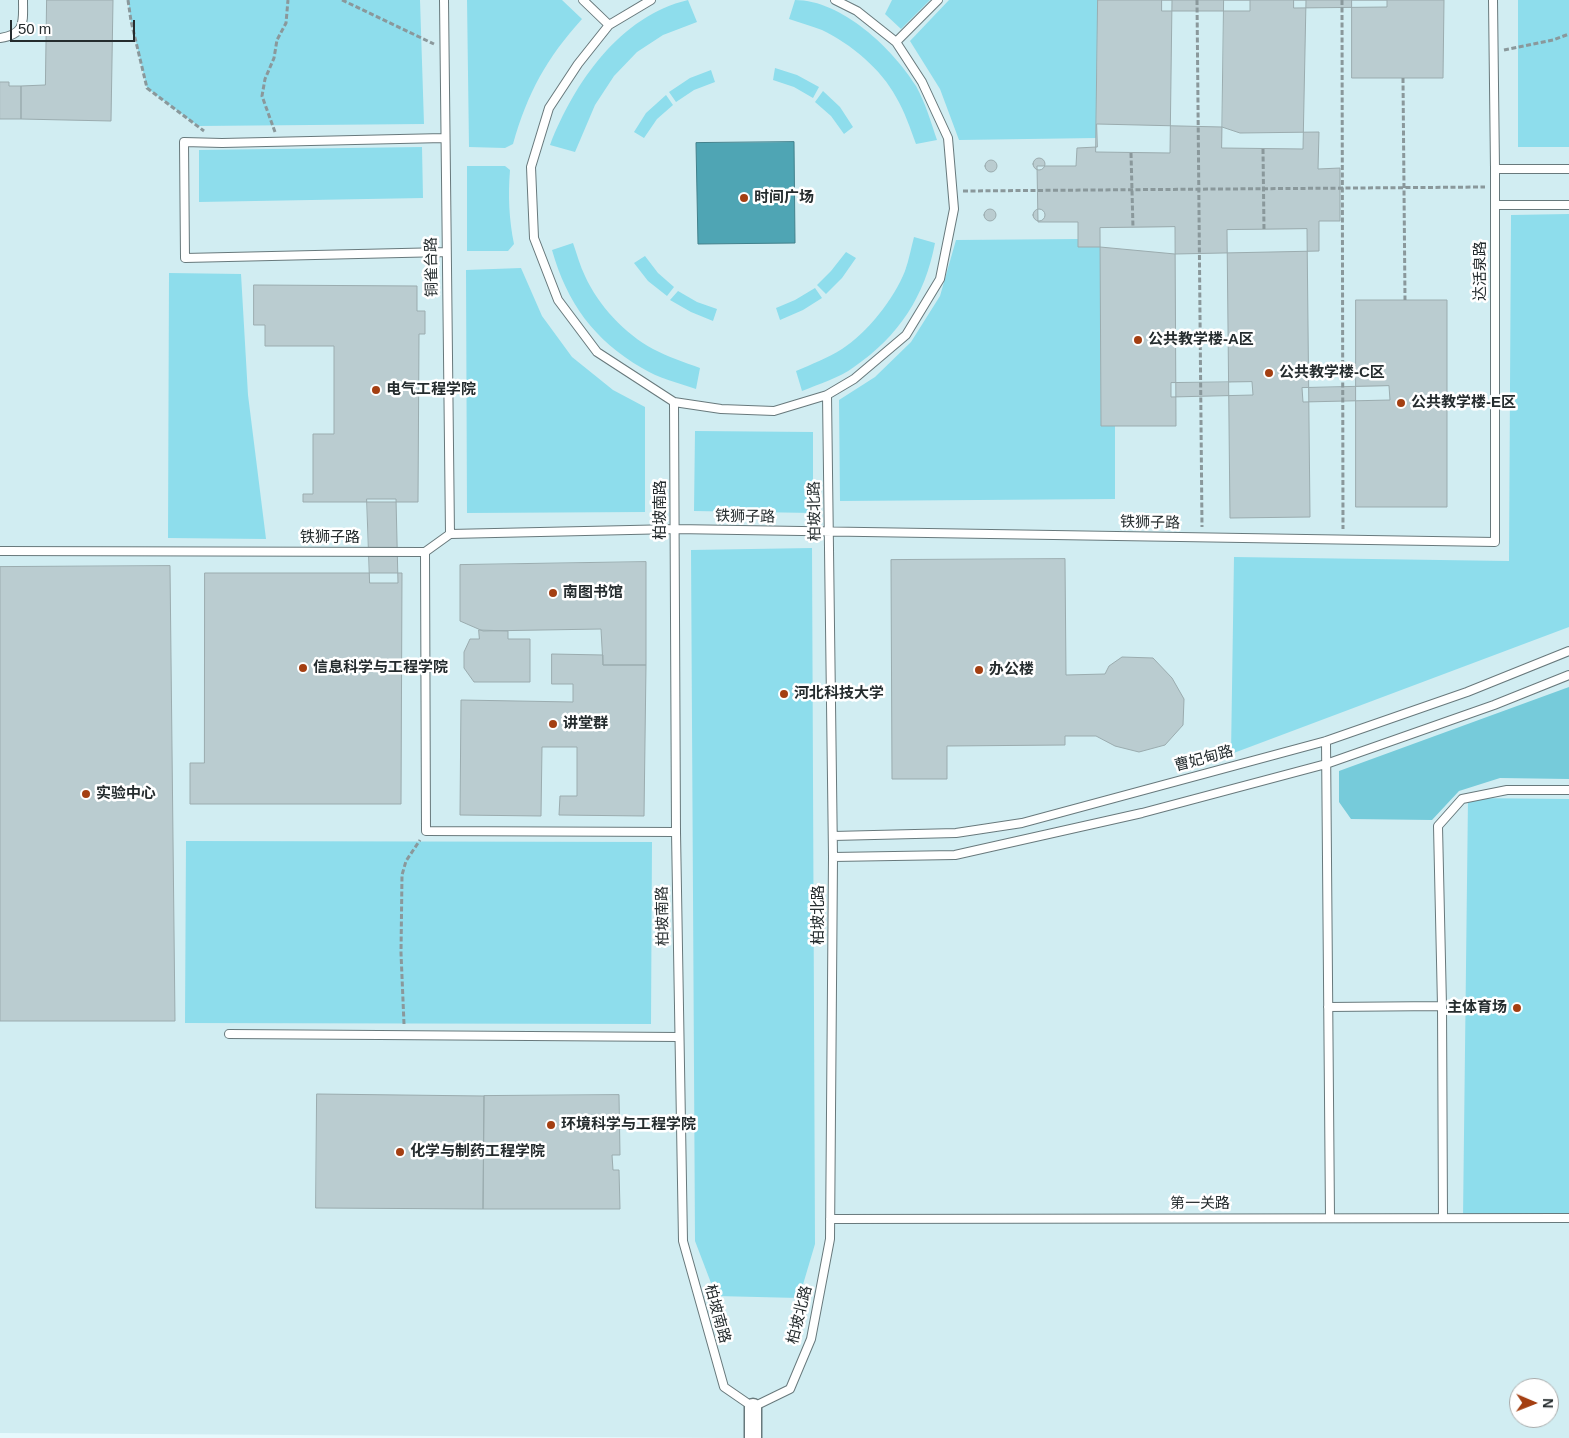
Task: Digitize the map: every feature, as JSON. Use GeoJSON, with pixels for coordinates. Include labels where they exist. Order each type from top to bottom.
{"type":"FeatureCollection","features":[{"type":"Feature","properties":{"kind":"street"},"geometry":{"type":"LineString","coordinates":[[753,1407],[753,1438]]}},
{"type":"Feature","properties":{"kind":"lane"},"geometry":{"type":"LineString","coordinates":[[0,38],[8,37],[18,32],[23,23],[23,0]]}},
{"type":"Feature","properties":{"kind":"lane","name":"铜雀台路"},"geometry":{"type":"LineString","coordinates":[[444,0],[444,138],[450,534]]}},
{"type":"Feature","properties":{"kind":"lane"},"geometry":{"type":"LineString","coordinates":[[583,0],[608,26]]}},
{"type":"Feature","properties":{"kind":"lane"},"geometry":{"type":"LineString","coordinates":[[652,0],[608,26],[578,64],[549,108],[532,167],[534,238],[558,300],[597,352],[674,402],[721,409],[774,411],[826,395],[854,379],[906,335],[940,279],[954,209],[948,138],[922,82],[896,42],[857,11],[836,0]]}},
{"type":"Feature","properties":{"kind":"lane"},"geometry":{"type":"LineString","coordinates":[[896,42],[938,0]]}},
{"type":"Feature","properties":{"kind":"lane","name":"达活泉路"},"geometry":{"type":"LineString","coordinates":[[1493,0],[1495,542]]}},
{"type":"Feature","properties":{"kind":"lane"},"geometry":{"type":"LineString","coordinates":[[444,138],[222,143],[184,142],[185,258],[446,252]]}},
{"type":"Feature","properties":{"kind":"lane"},"geometry":{"type":"LineString","coordinates":[[1495,170],[1569,169]]}},
{"type":"Feature","properties":{"kind":"lane"},"geometry":{"type":"LineString","coordinates":[[1495,205],[1569,205]]}},
{"type":"Feature","properties":{"kind":"lane","name":"柏坡北路"},"geometry":{"type":"LineString","coordinates":[[753,1407],[790,1389],[811,1339],[830,1240],[833,836],[826,395]]}},
{"type":"Feature","properties":{"kind":"lane","name":"柏坡南路"},"geometry":{"type":"LineString","coordinates":[[674,402],[676,832],[683,1241],[724,1387],[753,1407]]}},
{"type":"Feature","properties":{"kind":"lane","name":"铁狮子路"},"geometry":{"type":"LineString","coordinates":[[450,534],[675,529],[1495,542]]}},
{"type":"Feature","properties":{"kind":"lane"},"geometry":{"type":"LineString","coordinates":[[450,534],[425,552],[426,831],[676,832]]}},
{"type":"Feature","properties":{"kind":"lane","name":"铁狮子路"},"geometry":{"type":"LineString","coordinates":[[0,551],[425,552]]}},
{"type":"Feature","properties":{"kind":"lane","name":"曹妃甸路"},"geometry":{"type":"LineString","coordinates":[[833,836],[956,833],[1022,822],[1326,741],[1467,692],[1569,651]]}},
{"type":"Feature","properties":{"kind":"lane"},"geometry":{"type":"LineString","coordinates":[[833,857],[955,855],[1142,814],[1326,764],[1494,705],[1569,675]]}},
{"type":"Feature","properties":{"kind":"lane"},"geometry":{"type":"LineString","coordinates":[[1326,741],[1330,1217]]}},
{"type":"Feature","properties":{"kind":"lane"},"geometry":{"type":"LineString","coordinates":[[1443,1218],[1442,1006],[1438,826],[1462,799],[1507,790],[1569,790]]}},
{"type":"Feature","properties":{"kind":"lane"},"geometry":{"type":"LineString","coordinates":[[1328,1007],[1442,1006]]}},
{"type":"Feature","properties":{"kind":"lane"},"geometry":{"type":"LineString","coordinates":[[229,1034],[679,1037]]}},
{"type":"Feature","properties":{"kind":"lane","name":"第一关路"},"geometry":{"type":"LineString","coordinates":[[830,1219],[1569,1218]]}},
{"type":"Feature","properties":{"kind":"path"},"geometry":{"type":"LineString","coordinates":[[128,0],[147,88],[222,143]]}},
{"type":"Feature","properties":{"kind":"path"},"geometry":{"type":"LineString","coordinates":[[279,142],[262,96],[265,79],[274,58],[276,40],[286,23],[288,0]]}},
{"type":"Feature","properties":{"kind":"path"},"geometry":{"type":"LineString","coordinates":[[342,0],[444,49]]}},
{"type":"Feature","properties":{"kind":"path"},"geometry":{"type":"LineString","coordinates":[[1197,0],[1202,538]]}},
{"type":"Feature","properties":{"kind":"path"},"geometry":{"type":"LineString","coordinates":[[1342,0],[1343,540]]}},
{"type":"Feature","properties":{"kind":"path"},"geometry":{"type":"LineString","coordinates":[[1494,52],[1553,40],[1569,34]]}},
{"type":"Feature","properties":{"kind":"path"},"geometry":{"type":"LineString","coordinates":[[1403,78],[1405,300]]}},
{"type":"Feature","properties":{"kind":"path"},"geometry":{"type":"LineString","coordinates":[[1263,149],[1264,230]]}},
{"type":"Feature","properties":{"kind":"path"},"geometry":{"type":"LineString","coordinates":[[1131,153],[1133,228]]}},
{"type":"Feature","properties":{"kind":"path"},"geometry":{"type":"LineString","coordinates":[[952,192],[1495,188]]}},
{"type":"Feature","properties":{"kind":"path"},"geometry":{"type":"LineString","coordinates":[[405,1036],[401,953],[402,875],[406,861],[426,831]]}},
{"type":"Feature","properties":{"kind":"shaded area","name":"河北科技大学"},"geometry":{"type":"Polygon","coordinates":[[[0,0],[1569,0],[1569,1438],[723,1438],[0,1433],[0,0]]]}},
{"type":"Feature","properties":{"kind":"shaded area"},"geometry":{"type":"Polygon","coordinates":[[[128,0],[420,0],[424,124],[198,126],[147,88],[128,0]]]}},
{"type":"Feature","properties":{"kind":"shaded area"},"geometry":{"type":"Polygon","coordinates":[[[467,0],[562,0],[582,19],[548,62],[525,108],[513,144],[505,148],[469,147],[467,0]]]}},
{"type":"Feature","properties":{"kind":"shaded area"},"geometry":{"type":"Polygon","coordinates":[[[688,0],[697,22],[663,35],[637,52],[614,76],[595,105],[575,152],[550,145],[572,98],[602,55],[641,21],[664,8],[688,0]]]}},
{"type":"Feature","properties":{"kind":"shaded area"},"geometry":{"type":"Polygon","coordinates":[[[795,0],[813,2],[848,17],[880,43],[894,57],[916,86],[925,105],[937,140],[916,144],[902,108],[890,87],[864,58],[844,42],[822,30],[789,19],[795,0]]]}},
{"type":"Feature","properties":{"kind":"shaded area"},"geometry":{"type":"Polygon","coordinates":[[[892,0],[930,0],[901,29],[885,14],[892,0]]]}},
{"type":"Feature","properties":{"kind":"shaded area"},"geometry":{"type":"Polygon","coordinates":[[[949,0],[1098,0],[1096,138],[959,140],[940,89],[910,41],[949,0]]]}},
{"type":"Feature","properties":{"kind":"shaded area"},"geometry":{"type":"Polygon","coordinates":[[[1518,0],[1569,0],[1569,147],[1518,147],[1518,0]]]}},
{"type":"Feature","properties":{"kind":"shaded area"},"geometry":{"type":"Polygon","coordinates":[[[775,68],[797,75],[819,87],[813,98],[794,87],[773,80],[775,68]]]}},
{"type":"Feature","properties":{"kind":"shaded area"},"geometry":{"type":"Polygon","coordinates":[[[711,70],[715,82],[694,90],[676,102],[669,92],[690,78],[711,70]]]}},
{"type":"Feature","properties":{"kind":"shaded area"},"geometry":{"type":"Polygon","coordinates":[[[823,91],[840,107],[853,127],[844,134],[831,116],[815,102],[823,91]]]}},
{"type":"Feature","properties":{"kind":"shaded area"},"geometry":{"type":"Polygon","coordinates":[[[666,95],[673,105],[657,119],[644,138],[634,132],[646,113],[666,95]]]}},
{"type":"Feature","properties":{"kind":"shaded area"},"geometry":{"type":"Polygon","coordinates":[[[794,142],[795,243],[698,244],[696,143],[794,142]]]}},
{"type":"Feature","properties":{"kind":"shaded area"},"geometry":{"type":"Polygon","coordinates":[[[422,147],[423,198],[199,202],[199,150],[422,147]]]}},
{"type":"Feature","properties":{"kind":"shaded area"},"geometry":{"type":"Polygon","coordinates":[[[467,166],[505,166],[510,170],[509,207],[514,244],[508,251],[467,251],[467,166]]]}},
{"type":"Feature","properties":{"kind":"shaded area"},"geometry":{"type":"Polygon","coordinates":[[[1569,214],[1569,627],[1231,754],[1234,557],[1509,561],[1511,215],[1569,214]]]}},
{"type":"Feature","properties":{"kind":"shaded area"},"geometry":{"type":"Polygon","coordinates":[[[914,237],[935,243],[924,280],[908,313],[884,342],[854,367],[835,378],[802,391],[796,371],[842,349],[870,325],[887,304],[905,271],[914,237]]]}},
{"type":"Feature","properties":{"kind":"shaded area"},"geometry":{"type":"Polygon","coordinates":[[[1078,239],[1079,247],[1100,247],[1101,426],[1115,426],[1115,499],[840,501],[839,400],[875,377],[911,342],[940,296],[956,240],[1078,239]]]}},
{"type":"Feature","properties":{"kind":"shaded area"},"geometry":{"type":"Polygon","coordinates":[[[573,243],[585,276],[597,298],[613,318],[632,335],[653,349],[700,368],[696,389],[648,372],[625,357],[596,332],[574,303],[558,269],[552,250],[573,243]]]}},
{"type":"Feature","properties":{"kind":"shaded area"},"geometry":{"type":"Polygon","coordinates":[[[846,252],[856,258],[842,278],[826,294],[817,285],[846,252]]]}},
{"type":"Feature","properties":{"kind":"shaded area"},"geometry":{"type":"Polygon","coordinates":[[[645,256],[658,273],[674,287],[667,296],[648,281],[634,263],[645,256]]]}},
{"type":"Feature","properties":{"kind":"shaded area"},"geometry":{"type":"Polygon","coordinates":[[[521,268],[542,316],[572,357],[613,390],[645,407],[645,512],[467,513],[466,270],[521,268]]]}},
{"type":"Feature","properties":{"kind":"shaded area"},"geometry":{"type":"Polygon","coordinates":[[[169,273],[241,274],[248,395],[266,539],[168,538],[169,273]]]}},
{"type":"Feature","properties":{"kind":"shaded area"},"geometry":{"type":"Polygon","coordinates":[[[815,288],[822,298],[803,310],[780,320],[776,308],[795,300],[815,288]]]}},
{"type":"Feature","properties":{"kind":"shaded area"},"geometry":{"type":"Polygon","coordinates":[[[678,291],[697,302],[717,309],[713,321],[691,312],[670,300],[678,291]]]}},
{"type":"Feature","properties":{"kind":"shaded area"},"geometry":{"type":"Polygon","coordinates":[[[695,431],[813,432],[813,513],[694,511],[695,431]]]}},
{"type":"Feature","properties":{"kind":"shaded area"},"geometry":{"type":"Polygon","coordinates":[[[812,548],[815,1244],[799,1298],[716,1296],[695,1241],[691,550],[812,548]]]}},
{"type":"Feature","properties":{"kind":"shaded area"},"geometry":{"type":"Polygon","coordinates":[[[1569,687],[1569,779],[1500,778],[1459,791],[1432,820],[1351,819],[1339,802],[1339,771],[1569,687]]]}},
{"type":"Feature","properties":{"kind":"shaded area","name":"主体育场"},"geometry":{"type":"Polygon","coordinates":[[[1468,798],[1569,799],[1569,1217],[1463,1218],[1468,798]]]}},
{"type":"Feature","properties":{"kind":"shaded area"},"geometry":{"type":"Polygon","coordinates":[[[186,841],[652,842],[651,1024],[185,1023],[186,841]]]}},
{"type":"Feature","properties":{"kind":"building"},"geometry":{"type":"Polygon","coordinates":[[[47,0],[113,0],[111,121],[21,119],[21,86],[45,85],[47,0]]]}},
{"type":"Feature","properties":{"kind":"building"},"geometry":{"type":"Polygon","coordinates":[[[1098,0],[1172,0],[1170,153],[1096,152],[1098,0]]]}},
{"type":"Feature","properties":{"kind":"building"},"geometry":{"type":"Polygon","coordinates":[[[1162,0],[1250,0],[1250,11],[1162,11],[1162,0]]]}},
{"type":"Feature","properties":{"kind":"building"},"geometry":{"type":"Polygon","coordinates":[[[1224,0],[1306,0],[1303,149],[1222,148],[1224,0]]]}},
{"type":"Feature","properties":{"kind":"building"},"geometry":{"type":"Polygon","coordinates":[[[1294,0],[1387,0],[1387,7],[1294,8],[1294,0]]]}},
{"type":"Feature","properties":{"kind":"building"},"geometry":{"type":"Polygon","coordinates":[[[1352,0],[1444,0],[1443,78],[1352,78],[1352,0]]]}},
{"type":"Feature","properties":{"kind":"building"},"geometry":{"type":"Polygon","coordinates":[[[0,82],[9,82],[9,86],[21,86],[21,119],[0,119],[0,82]]]}},
{"type":"Feature","properties":{"kind":"building"},"geometry":{"type":"Polygon","coordinates":[[[1097,124],[1222,127],[1240,133],[1319,132],[1318,169],[1340,168],[1340,221],[1319,221],[1319,251],[1175,254],[1100,247],[1078,247],[1078,222],[1038,222],[1037,166],[1076,166],[1077,148],[1097,147],[1097,124]]]}},
{"type":"Feature","properties":{"kind":"building"},"geometry":{"type":"Polygon","coordinates":[[[1037,158],[1041,158],[1045,164],[1041,170],[1037,170],[1033,166],[1033,162],[1037,158]]]}},
{"type":"Feature","properties":{"kind":"building"},"geometry":{"type":"Polygon","coordinates":[[[989,160],[993,160],[997,166],[993,172],[989,172],[985,168],[985,164],[989,160]]]}},
{"type":"Feature","properties":{"kind":"building"},"geometry":{"type":"Polygon","coordinates":[[[988,209],[992,209],[996,215],[992,221],[988,221],[984,217],[984,213],[988,209]]]}},
{"type":"Feature","properties":{"kind":"building"},"geometry":{"type":"Polygon","coordinates":[[[1037,209],[1041,209],[1045,215],[1041,221],[1037,221],[1033,217],[1033,213],[1037,209]]]}},
{"type":"Feature","properties":{"kind":"building","name":"公共教学楼-A区"},"geometry":{"type":"Polygon","coordinates":[[[1175,227],[1176,426],[1101,426],[1100,228],[1175,227]]]}},
{"type":"Feature","properties":{"kind":"building","name":"公共教学楼-C区"},"geometry":{"type":"Polygon","coordinates":[[[1307,229],[1310,517],[1230,518],[1227,230],[1307,229]]]}},
{"type":"Feature","properties":{"kind":"building","name":"电气工程学院"},"geometry":{"type":"Polygon","coordinates":[[[254,285],[417,286],[417,311],[425,311],[425,334],[419,334],[418,502],[303,502],[303,494],[313,494],[313,434],[334,434],[334,346],[265,346],[265,325],[254,325],[254,285]]]}},
{"type":"Feature","properties":{"kind":"building","name":"公共教学楼-E区"},"geometry":{"type":"Polygon","coordinates":[[[1356,300],[1447,300],[1447,507],[1356,507],[1356,300]]]}},
{"type":"Feature","properties":{"kind":"building"},"geometry":{"type":"Polygon","coordinates":[[[1252,382],[1253,395],[1171,397],[1171,383],[1252,382]]]}},
{"type":"Feature","properties":{"kind":"building"},"geometry":{"type":"Polygon","coordinates":[[[1389,386],[1390,400],[1303,402],[1302,388],[1389,386]]]}},
{"type":"Feature","properties":{"kind":"building"},"geometry":{"type":"Polygon","coordinates":[[[367,499],[396,499],[398,583],[370,583],[367,499]]]}},
{"type":"Feature","properties":{"kind":"building","name":"办公楼"},"geometry":{"type":"Polygon","coordinates":[[[1065,559],[1066,675],[1105,674],[1109,666],[1122,657],[1153,658],[1172,678],[1184,699],[1183,725],[1165,745],[1139,752],[1115,746],[1096,736],[1065,736],[1065,745],[947,746],[947,779],[892,779],[891,560],[1065,559]]]}},
{"type":"Feature","properties":{"kind":"building","name":"南图书馆"},"geometry":{"type":"Polygon","coordinates":[[[646,562],[646,665],[603,665],[601,629],[483,631],[460,621],[460,565],[646,562]]]}},
{"type":"Feature","properties":{"kind":"building","name":"实验中心"},"geometry":{"type":"Polygon","coordinates":[[[170,566],[175,1021],[0,1021],[0,567],[170,566]]]}},
{"type":"Feature","properties":{"kind":"building","name":"信息科学与工程学院"},"geometry":{"type":"Polygon","coordinates":[[[205,573],[402,573],[401,804],[190,804],[190,763],[204,763],[205,573]]]}},
{"type":"Feature","properties":{"kind":"building"},"geometry":{"type":"Polygon","coordinates":[[[479,630],[508,631],[508,639],[530,639],[530,682],[474,682],[464,668],[464,652],[470,639],[479,639],[479,630]]]}},
{"type":"Feature","properties":{"kind":"building","name":"讲堂群"},"geometry":{"type":"Polygon","coordinates":[[[552,654],[603,655],[603,665],[646,665],[644,816],[559,815],[560,796],[577,796],[577,747],[542,747],[541,816],[460,815],[461,700],[573,702],[573,684],[552,684],[552,654]]]}},
{"type":"Feature","properties":{"kind":"building","name":"化学与制药工程学院"},"geometry":{"type":"Polygon","coordinates":[[[317,1094],[484,1096],[483,1209],[316,1208],[317,1094]]]}},
{"type":"Feature","properties":{"kind":"building","name":"环境科学与工程学院"},"geometry":{"type":"Polygon","coordinates":[[[619,1095],[620,1155],[612,1155],[613,1170],[619,1170],[620,1209],[483,1209],[484,1096],[619,1095]]]}},
{"type":"Feature","properties":{"kind":"place","name":"时间广场"},"geometry":{"type":"Point","coordinates":[744,198]}},
{"type":"Feature","properties":{"kind":"place","name":"公共教学楼-A区"},"geometry":{"type":"Point","coordinates":[1138,340]}},
{"type":"Feature","properties":{"kind":"place","name":"公共教学楼-C区"},"geometry":{"type":"Point","coordinates":[1269,373]}},
{"type":"Feature","properties":{"kind":"place","name":"电气工程学院"},"geometry":{"type":"Point","coordinates":[376,390]}},
{"type":"Feature","properties":{"kind":"place","name":"公共教学楼-E区"},"geometry":{"type":"Point","coordinates":[1401,403]}},
{"type":"Feature","properties":{"kind":"place","name":"南图书馆"},"geometry":{"type":"Point","coordinates":[553,593]}},
{"type":"Feature","properties":{"kind":"place","name":"信息科学与工程学院"},"geometry":{"type":"Point","coordinates":[303,668]}},
{"type":"Feature","properties":{"kind":"place","name":"办公楼"},"geometry":{"type":"Point","coordinates":[979,670]}},
{"type":"Feature","properties":{"kind":"place","name":"河北科技大学"},"geometry":{"type":"Point","coordinates":[784,694]}},
{"type":"Feature","properties":{"kind":"place","name":"讲堂群"},"geometry":{"type":"Point","coordinates":[553,724]}},
{"type":"Feature","properties":{"kind":"place","name":"实验中心"},"geometry":{"type":"Point","coordinates":[86,794]}},
{"type":"Feature","properties":{"kind":"place","name":"主体育场"},"geometry":{"type":"Point","coordinates":[1517,1008]}},
{"type":"Feature","properties":{"kind":"place","name":"环境科学与工程学院"},"geometry":{"type":"Point","coordinates":[551,1125]}},
{"type":"Feature","properties":{"kind":"place","name":"化学与制药工程学院"},"geometry":{"type":"Point","coordinates":[400,1152]}}]}
